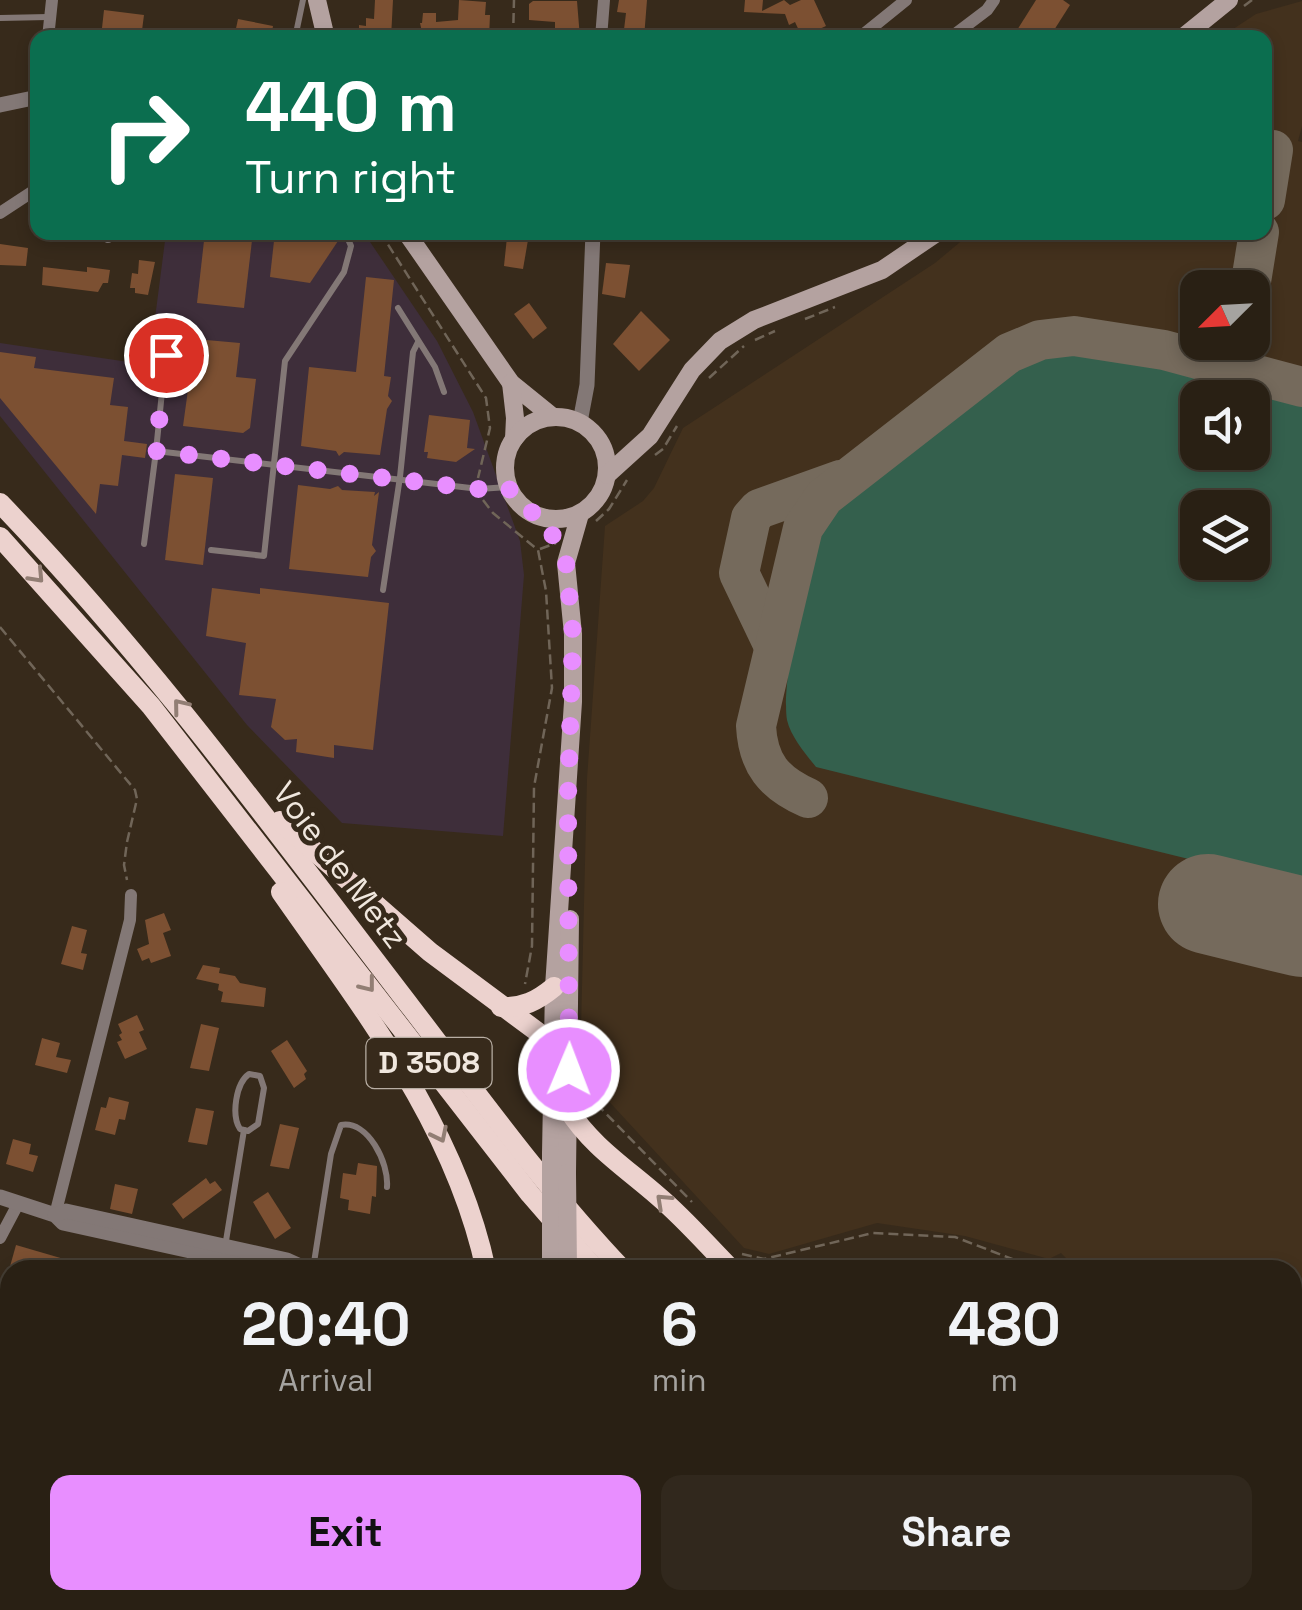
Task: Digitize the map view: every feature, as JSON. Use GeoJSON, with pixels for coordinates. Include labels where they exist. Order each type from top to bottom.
{"type":"FeatureCollection","features":[{"type":"Feature","properties":{"kind":"highway","name":"Voie de Metz"},"geometry":{"type":"LineString","coordinates":[[0,504],[114,628],[240,783],[569,1212],[614,1260]]}},
{"type":"Feature","properties":{"kind":"highway","name":"Voie de Metz"},"geometry":{"type":"LineString","coordinates":[[0,537],[150,706],[530,1194],[587,1260]]}},
{"type":"Feature","properties":{"kind":"highway"},"geometry":{"type":"LineString","coordinates":[[150,706],[412,1084],[454,1166],[472,1213],[484,1260]]}},
{"type":"Feature","properties":{"kind":"highway"},"geometry":{"type":"LineString","coordinates":[[240,783],[334,871],[430,952],[552,1044],[569,1074]]}},
{"type":"Feature","properties":{"kind":"highway"},"geometry":{"type":"LineString","coordinates":[[501,1007],[520,1007],[536,1001],[554,987]]}},
{"type":"Feature","properties":{"kind":"highway"},"geometry":{"type":"LineString","coordinates":[[568,1108],[585,1134],[605,1154],[734,1260]]}},
{"type":"Feature","properties":{"kind":"main road"},"geometry":{"type":"LineString","coordinates":[[317,0],[324,30]]}},
{"type":"Feature","properties":{"kind":"main road"},"geometry":{"type":"LineString","coordinates":[[1192,30],[1229,0]]}},
{"type":"Feature","properties":{"kind":"main road"},"geometry":{"type":"LineString","coordinates":[[412,240],[511,384],[553,417]]}},
{"type":"Feature","properties":{"kind":"main road"},"geometry":{"type":"LineString","coordinates":[[607,475],[647,450],[699,362],[736,330],[882,270],[926,240]]}},
{"type":"Feature","properties":{"kind":"main road"},"geometry":{"type":"LineString","coordinates":[[511,384],[514,439],[505,462],[508,487],[529,512],[556,520],[586,519]]}},
{"type":"Feature","properties":{"kind":"main road"},"geometry":{"type":"LineString","coordinates":[[514,439],[538,420],[553,417],[580,422],[599,440],[608,463],[607,475],[566,562]]}},
{"type":"Feature","properties":{"kind":"main road"},"geometry":{"type":"LineString","coordinates":[[599,440],[647,450]]}},
{"type":"Feature","properties":{"kind":"main road"},"geometry":{"type":"LineString","coordinates":[[544,518],[566,562],[573,650],[568,798],[568,1260]]}},
{"type":"Feature","properties":{"kind":"main road"},"geometry":{"type":"LineString","coordinates":[[551,1260],[554,987],[568,798]]}},
{"type":"Feature","properties":{"kind":"street"},"geometry":{"type":"LineString","coordinates":[[48,30],[52,0]]}},
{"type":"Feature","properties":{"kind":"street"},"geometry":{"type":"LineString","coordinates":[[602,30],[604,0]]}},
{"type":"Feature","properties":{"kind":"street"},"geometry":{"type":"LineString","coordinates":[[869,30],[906,0]]}},
{"type":"Feature","properties":{"kind":"street"},"geometry":{"type":"LineString","coordinates":[[961,30],[994,0]]}},
{"type":"Feature","properties":{"kind":"street"},"geometry":{"type":"LineString","coordinates":[[0,105],[30,99]]}},
{"type":"Feature","properties":{"kind":"street"},"geometry":{"type":"LineString","coordinates":[[0,213],[30,193]]}},
{"type":"Feature","properties":{"kind":"street"},"geometry":{"type":"LineString","coordinates":[[580,422],[587,385],[593,240]]}},
{"type":"Feature","properties":{"kind":"street"},"geometry":{"type":"LineString","coordinates":[[55,1216],[130,920],[131,895]]}},
{"type":"Feature","properties":{"kind":"street"},"geometry":{"type":"LineString","coordinates":[[0,1238],[6,1203],[55,1216],[66,1211],[223,1259],[287,1260]]}},
{"type":"Feature","properties":{"kind":"lane"},"geometry":{"type":"LineString","coordinates":[[296,30],[303,0]]}},
{"type":"Feature","properties":{"kind":"lane"},"geometry":{"type":"LineString","coordinates":[[0,18],[49,17]]}},
{"type":"Feature","properties":{"kind":"lane"},"geometry":{"type":"LineString","coordinates":[[210,550],[264,556],[285,361],[344,272],[351,246],[348,240]]}},
{"type":"Feature","properties":{"kind":"lane"},"geometry":{"type":"LineString","coordinates":[[398,308],[444,392]]}},
{"type":"Feature","properties":{"kind":"lane"},"geometry":{"type":"LineString","coordinates":[[144,544],[169,322]]}},
{"type":"Feature","properties":{"kind":"lane"},"geometry":{"type":"LineString","coordinates":[[383,590],[413,352],[418,342]]}},
{"type":"Feature","properties":{"kind":"lane"},"geometry":{"type":"LineString","coordinates":[[156,451],[479,489],[508,487]]}},
{"type":"Feature","properties":{"kind":"lane"},"geometry":{"type":"LineString","coordinates":[[253,1073],[260,1076],[264,1088],[258,1124],[244,1130],[237,1126],[235,1118],[241,1082],[245,1075],[253,1073]]}},
{"type":"Feature","properties":{"kind":"lane"},"geometry":{"type":"LineString","coordinates":[[316,1260],[332,1154],[341,1126],[355,1124],[363,1130],[386,1168],[387,1187]]}},
{"type":"Feature","properties":{"kind":"lane"},"geometry":{"type":"LineString","coordinates":[[223,1259],[244,1130]]}},
{"type":"Feature","properties":{"kind":"path"},"geometry":{"type":"LineString","coordinates":[[513,30],[514,0]]}},
{"type":"Feature","properties":{"kind":"path"},"geometry":{"type":"LineString","coordinates":[[385,240],[486,398],[490,428],[478,475]]}},
{"type":"Feature","properties":{"kind":"path"},"geometry":{"type":"LineString","coordinates":[[806,318],[838,306]]}},
{"type":"Feature","properties":{"kind":"path"},"geometry":{"type":"LineString","coordinates":[[706,380],[747,344],[776,330]]}},
{"type":"Feature","properties":{"kind":"path"},"geometry":{"type":"LineString","coordinates":[[647,450],[663,449],[682,416]]}},
{"type":"Feature","properties":{"kind":"path"},"geometry":{"type":"LineString","coordinates":[[586,519],[610,510],[629,475]]}},
{"type":"Feature","properties":{"kind":"path"},"geometry":{"type":"LineString","coordinates":[[482,497],[493,512],[538,550],[546,591],[552,688],[534,786],[532,946],[525,984]]}},
{"type":"Feature","properties":{"kind":"path"},"geometry":{"type":"LineString","coordinates":[[0,626],[135,790],[137,800],[124,865],[131,895]]}},
{"type":"Feature","properties":{"kind":"path"},"geometry":{"type":"LineString","coordinates":[[569,1074],[703,1213]]}},
{"type":"Feature","properties":{"kind":"path"},"geometry":{"type":"LineString","coordinates":[[755,1260],[873,1233],[956,1238],[1015,1260]]}},
{"type":"Feature","properties":{"kind":"shaded area"},"geometry":{"type":"Polygon","coordinates":[[[1302,1],[1302,126],[1298,141],[1302,142],[1302,1260],[1068,1260],[1061,1253],[1049,1259],[965,1236],[877,1223],[769,1254],[744,1248],[580,1070],[587,779],[605,526],[643,501],[654,488],[683,428],[935,263],[963,240],[1272,240],[1272,30],[1232,30],[1256,14],[1302,1]]]}},
{"type":"Feature","properties":{"kind":"shaded area"},"geometry":{"type":"Polygon","coordinates":[[[165,240],[369,240],[437,341],[473,412],[520,541],[524,575],[503,836],[342,823],[247,725],[0,416],[0,343],[149,365],[165,240]]]}},
{"type":"Feature","properties":{"kind":"green space"},"geometry":{"type":"Polygon","coordinates":[[[1059,353],[1086,353],[1213,380],[1180,380],[1180,470],[1270,470],[1270,392],[1302,399],[1302,887],[816,767],[787,720],[791,655],[815,551],[836,512],[855,492],[1019,367],[1059,353]]]}},
{"type":"Feature","properties":{"kind":"building"},"geometry":{"type":"Polygon","coordinates":[[[375,0],[393,0],[391,30],[359,30],[359,25],[366,26],[366,18],[374,19],[375,0]]]}},
{"type":"Feature","properties":{"kind":"building"},"geometry":{"type":"Polygon","coordinates":[[[459,0],[486,2],[489,30],[422,30],[420,23],[423,13],[436,13],[436,22],[458,20],[459,0]]]}},
{"type":"Feature","properties":{"kind":"building"},"geometry":{"type":"Polygon","coordinates":[[[619,0],[647,0],[645,30],[624,30],[626,13],[617,12],[619,0]]]}},
{"type":"Feature","properties":{"kind":"building"},"geometry":{"type":"Polygon","coordinates":[[[745,0],[763,0],[762,11],[784,0],[790,5],[814,0],[826,26],[799,30],[795,22],[789,25],[785,14],[744,12],[745,0]]]}},
{"type":"Feature","properties":{"kind":"building"},"geometry":{"type":"Polygon","coordinates":[[[1036,0],[1063,0],[1070,5],[1054,30],[1017,30],[1036,0]]]}},
{"type":"Feature","properties":{"kind":"building"},"geometry":{"type":"Polygon","coordinates":[[[577,1],[579,30],[555,30],[555,22],[529,20],[529,4],[577,1]]]}},
{"type":"Feature","properties":{"kind":"building"},"geometry":{"type":"Polygon","coordinates":[[[104,10],[144,15],[142,30],[102,28],[104,10]]]}},
{"type":"Feature","properties":{"kind":"building"},"geometry":{"type":"Polygon","coordinates":[[[238,19],[273,26],[272,30],[236,30],[238,19]]]}},
{"type":"Feature","properties":{"kind":"building"},"geometry":{"type":"Polygon","coordinates":[[[204,240],[252,240],[244,308],[197,303],[204,240]]]}},
{"type":"Feature","properties":{"kind":"building"},"geometry":{"type":"Polygon","coordinates":[[[274,240],[339,240],[310,283],[270,277],[274,240]]]}},
{"type":"Feature","properties":{"kind":"building"},"geometry":{"type":"Polygon","coordinates":[[[507,240],[528,240],[523,269],[504,266],[507,240]]]}},
{"type":"Feature","properties":{"kind":"building"},"geometry":{"type":"Polygon","coordinates":[[[0,244],[28,248],[26,266],[0,265],[0,244]]]}},
{"type":"Feature","properties":{"kind":"building"},"geometry":{"type":"Polygon","coordinates":[[[139,260],[155,262],[148,295],[130,288],[132,273],[138,274],[139,260]]]}},
{"type":"Feature","properties":{"kind":"building"},"geometry":{"type":"Polygon","coordinates":[[[606,263],[630,265],[625,298],[602,294],[606,263]]]}},
{"type":"Feature","properties":{"kind":"building"},"geometry":{"type":"Polygon","coordinates":[[[43,267],[87,272],[87,267],[110,270],[108,283],[103,283],[98,292],[42,285],[43,267]]]}},
{"type":"Feature","properties":{"kind":"building"},"geometry":{"type":"Polygon","coordinates":[[[366,277],[394,280],[384,376],[391,377],[388,396],[392,401],[387,409],[380,455],[344,452],[339,456],[336,451],[301,446],[309,367],[356,372],[366,277]]]}},
{"type":"Feature","properties":{"kind":"building"},"geometry":{"type":"Polygon","coordinates":[[[529,303],[547,328],[533,339],[514,314],[529,303]]]}},
{"type":"Feature","properties":{"kind":"building"},"geometry":{"type":"Polygon","coordinates":[[[641,311],[670,340],[639,371],[613,344],[641,311]]]}},
{"type":"Feature","properties":{"kind":"building"},"geometry":{"type":"Polygon","coordinates":[[[195,339],[240,343],[236,377],[256,379],[250,428],[243,433],[183,426],[195,339]]]}},
{"type":"Feature","properties":{"kind":"building"},"geometry":{"type":"Polygon","coordinates":[[[0,352],[36,357],[34,368],[114,378],[110,405],[128,407],[124,441],[147,444],[145,458],[122,455],[118,486],[100,484],[96,514],[0,398],[0,352]]]}},
{"type":"Feature","properties":{"kind":"building"},"geometry":{"type":"Polygon","coordinates":[[[429,415],[470,420],[467,448],[475,449],[456,462],[427,458],[428,452],[424,452],[429,415]]]}},
{"type":"Feature","properties":{"kind":"building"},"geometry":{"type":"Polygon","coordinates":[[[175,474],[213,478],[203,565],[165,560],[175,474]]]}},
{"type":"Feature","properties":{"kind":"building"},"geometry":{"type":"Polygon","coordinates":[[[298,485],[330,489],[338,486],[342,490],[375,492],[374,496],[379,492],[372,545],[376,551],[371,557],[368,577],[289,569],[298,485]]]}},
{"type":"Feature","properties":{"kind":"building"},"geometry":{"type":"Polygon","coordinates":[[[212,588],[260,594],[260,588],[389,603],[373,750],[334,745],[334,758],[296,752],[297,739],[285,740],[271,727],[276,699],[239,695],[246,643],[206,636],[212,588]]]}},
{"type":"Feature","properties":{"kind":"building"},"geometry":{"type":"Polygon","coordinates":[[[164,913],[171,930],[163,933],[171,956],[151,963],[149,958],[142,961],[137,949],[149,944],[145,920],[164,913]]]}},
{"type":"Feature","properties":{"kind":"building"},"geometry":{"type":"Polygon","coordinates":[[[72,926],[87,930],[81,953],[87,954],[83,970],[61,964],[72,926]]]}},
{"type":"Feature","properties":{"kind":"building"},"geometry":{"type":"Polygon","coordinates":[[[203,965],[220,968],[219,973],[235,976],[240,983],[266,988],[264,1007],[221,1002],[223,992],[218,990],[219,984],[196,979],[203,965]]]}},
{"type":"Feature","properties":{"kind":"building"},"geometry":{"type":"Polygon","coordinates":[[[137,1015],[147,1049],[125,1059],[117,1042],[122,1040],[118,1024],[137,1015]]]}},
{"type":"Feature","properties":{"kind":"building"},"geometry":{"type":"Polygon","coordinates":[[[201,1024],[219,1028],[209,1071],[190,1068],[201,1024]]]}},
{"type":"Feature","properties":{"kind":"building"},"geometry":{"type":"Polygon","coordinates":[[[42,1038],[60,1043],[56,1057],[71,1060],[67,1073],[35,1065],[42,1038]]]}},
{"type":"Feature","properties":{"kind":"building"},"geometry":{"type":"Polygon","coordinates":[[[287,1040],[307,1071],[306,1079],[294,1088],[271,1051],[287,1040]]]}},
{"type":"Feature","properties":{"kind":"building"},"geometry":{"type":"Polygon","coordinates":[[[109,1097],[129,1102],[125,1120],[119,1119],[115,1135],[95,1130],[101,1107],[106,1108],[109,1097]]]}},
{"type":"Feature","properties":{"kind":"building"},"geometry":{"type":"Polygon","coordinates":[[[196,1108],[214,1111],[207,1145],[188,1142],[196,1108]]]}},
{"type":"Feature","properties":{"kind":"building"},"geometry":{"type":"Polygon","coordinates":[[[280,1124],[299,1128],[289,1169],[270,1166],[280,1124]]]}},
{"type":"Feature","properties":{"kind":"building"},"geometry":{"type":"Polygon","coordinates":[[[13,1139],[31,1144],[29,1154],[38,1156],[33,1172],[6,1164],[13,1139]]]}},
{"type":"Feature","properties":{"kind":"building"},"geometry":{"type":"Polygon","coordinates":[[[358,1163],[377,1166],[376,1197],[372,1196],[370,1214],[348,1210],[349,1200],[340,1198],[343,1173],[356,1175],[358,1163]]]}},
{"type":"Feature","properties":{"kind":"building"},"geometry":{"type":"Polygon","coordinates":[[[206,1178],[222,1190],[183,1219],[172,1204],[206,1178]]]}},
{"type":"Feature","properties":{"kind":"building"},"geometry":{"type":"Polygon","coordinates":[[[115,1184],[138,1189],[132,1214],[110,1209],[115,1184]]]}},
{"type":"Feature","properties":{"kind":"building"},"geometry":{"type":"Polygon","coordinates":[[[268,1192],[291,1228],[275,1239],[253,1202],[268,1192]]]}},
{"type":"Feature","properties":{"kind":"building"},"geometry":{"type":"Polygon","coordinates":[[[16,1245],[67,1260],[12,1260],[16,1245]]]}},
{"type":"Feature","properties":{"kind":"taxiway"},"geometry":{"type":"LineString","coordinates":[[1272,156],[1273,150]]}},
{"type":"Feature","properties":{"kind":"taxiway"},"geometry":{"type":"LineString","coordinates":[[1253,270],[1258,240]]}},
{"type":"Feature","properties":{"kind":"taxiway"},"geometry":{"type":"LineString","coordinates":[[808,798],[770,771],[760,751],[756,726],[803,528],[824,497],[1009,353],[1040,340],[1074,336],[1164,350],[1302,387]]}},
{"type":"Feature","properties":{"kind":"taxiway"},"geometry":{"type":"LineString","coordinates":[[774,646],[739,573],[751,518],[759,509],[840,480]]}},
{"type":"Feature","properties":{"kind":"runway"},"geometry":{"type":"LineString","coordinates":[[1208,904],[1302,927]]}},
{"type":"Feature","properties":{"kind":"route"},"geometry":{"type":"LineString","coordinates":[[166,355],[156,451],[479,489],[508,487],[529,512],[544,518],[566,562],[573,634],[568,798],[569,1070]]}}]}
